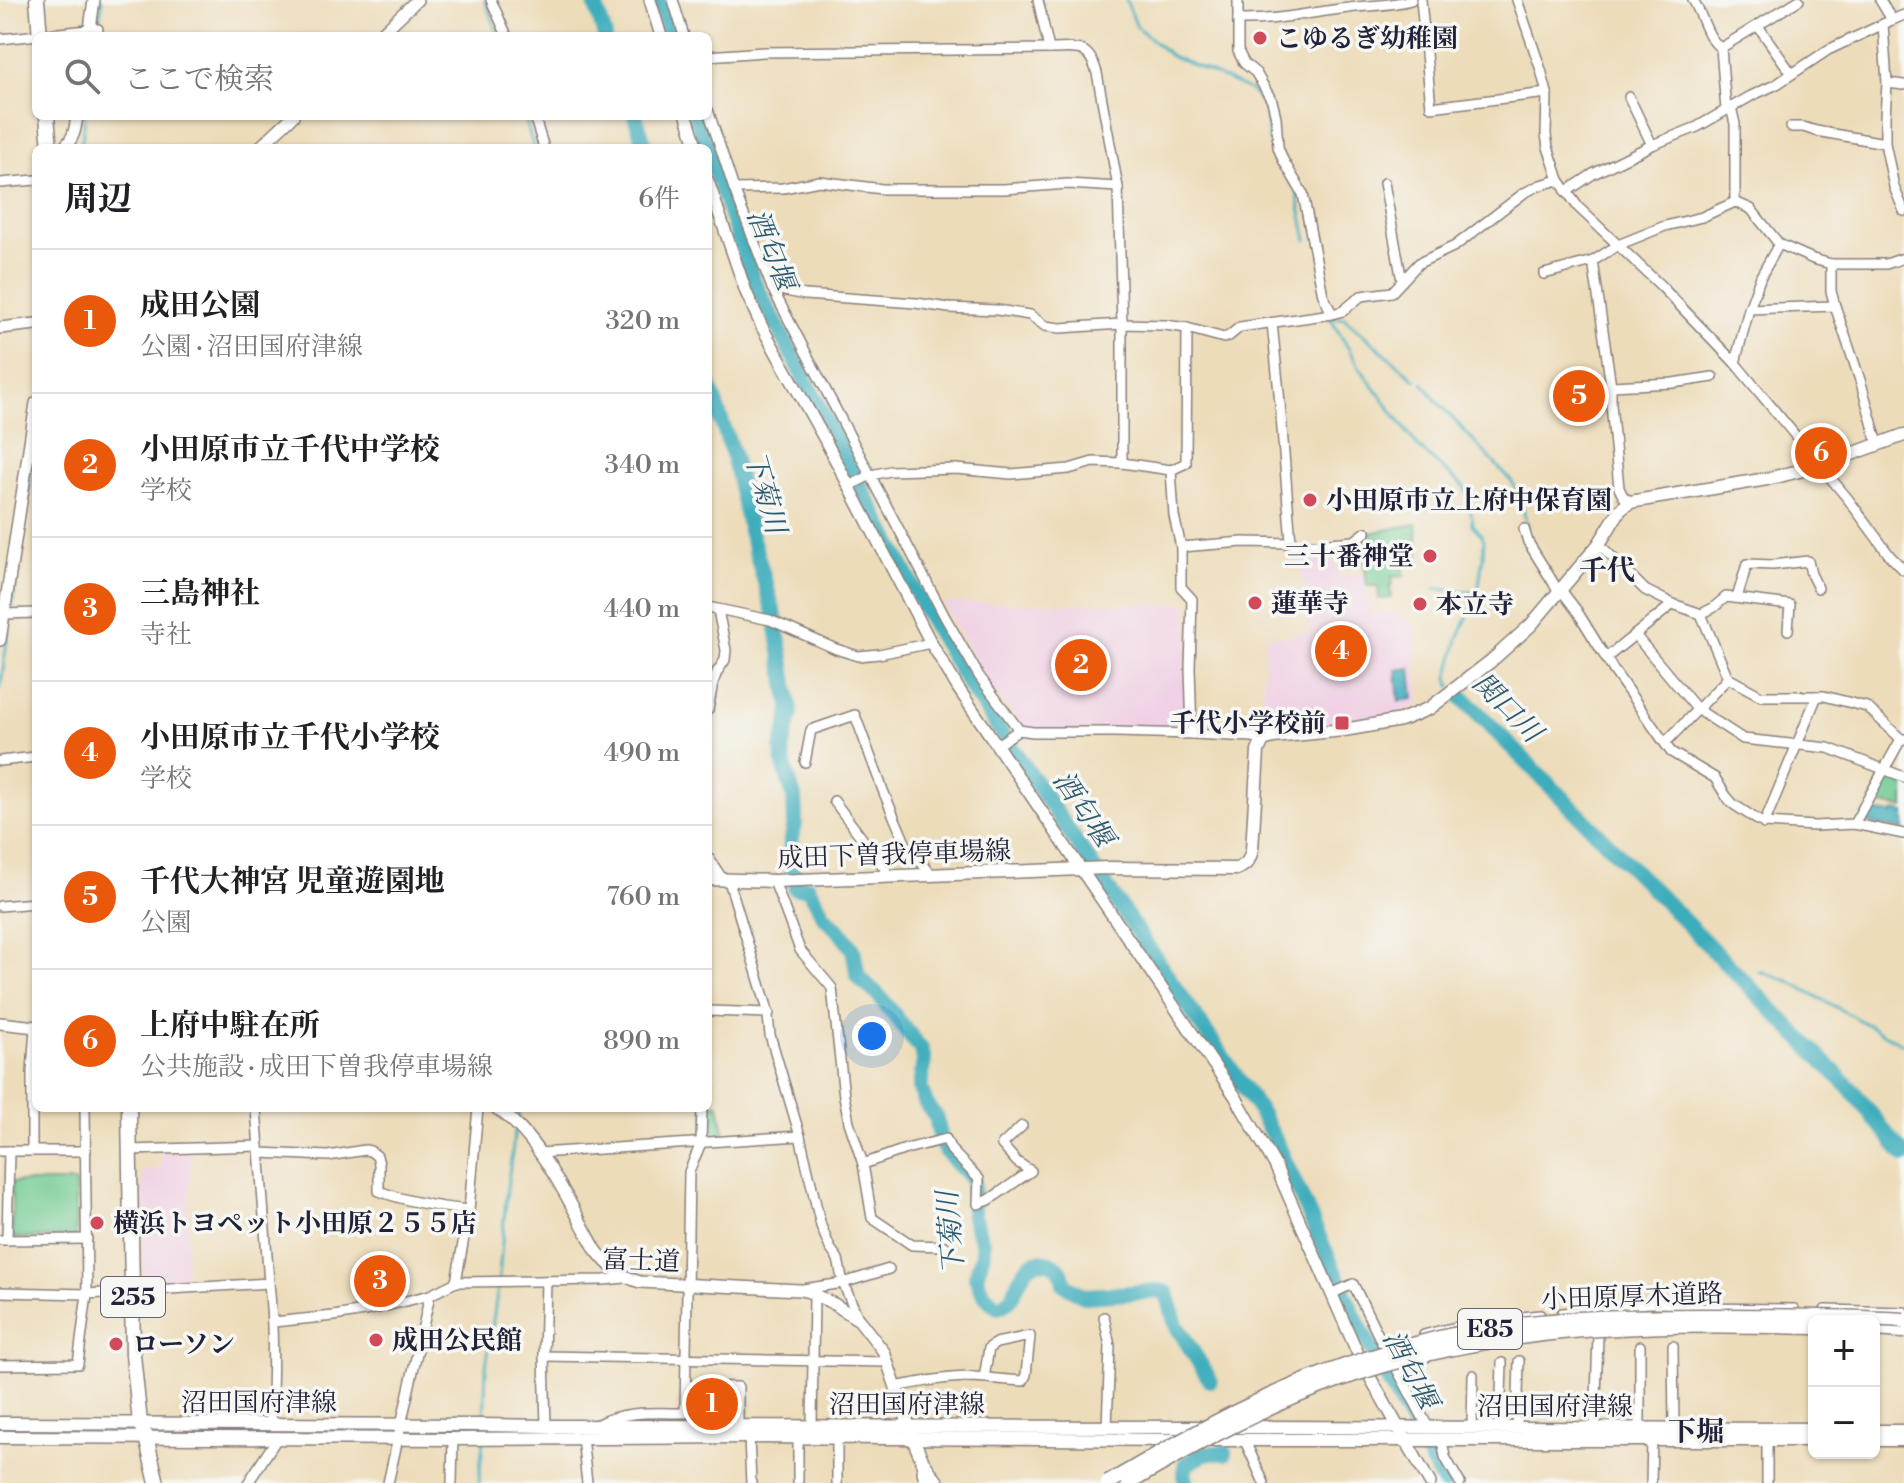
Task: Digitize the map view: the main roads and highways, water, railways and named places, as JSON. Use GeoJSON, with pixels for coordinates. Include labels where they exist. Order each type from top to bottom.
{"type":"FeatureCollection","features":[{"type":"Feature","properties":{"kind":"highway"},"geometry":{"type":"LineString","coordinates":[[37,0],[40,32]]}},
{"type":"Feature","properties":{"kind":"highway"},"geometry":{"type":"LineString","coordinates":[[47,120],[50,144]]}},
{"type":"Feature","properties":{"kind":"highway","name":"255"},"geometry":{"type":"LineString","coordinates":[[129,1112],[133,1355],[143,1430],[157,1483]]}},
{"type":"Feature","properties":{"kind":"highway","name":"小田原厚木道路"},"geometry":{"type":"LineString","coordinates":[[1108,1483],[1241,1409],[1335,1370],[1441,1338],[1568,1319],[1637,1316],[1904,1320]]}},
{"type":"Feature","properties":{"kind":"highway","name":"小田原厚木道路"},"geometry":{"type":"LineString","coordinates":[[1129,1483],[1188,1449],[1292,1398],[1397,1361],[1443,1349],[1501,1338],[1582,1329],[1808,1327]]}},
{"type":"Feature","properties":{"kind":"highway"},"geometry":{"type":"LineString","coordinates":[[1880,1329],[1904,1331]]}},
{"type":"Feature","properties":{"kind":"main road","name":"成田下曽我停車場線"},"geometry":{"type":"LineString","coordinates":[[712,879],[774,881],[1107,868],[1236,869],[1245,866],[1252,850],[1258,751],[1263,740],[1401,720],[1430,708],[1491,661],[1531,625],[1599,544],[1620,510],[1630,502],[1767,479],[1819,466],[1904,435]]}},
{"type":"Feature","properties":{"kind":"main road","name":"沼田国府津線"},"geometry":{"type":"LineString","coordinates":[[0,1423],[278,1437],[484,1431],[546,1426],[908,1426],[1404,1433],[1442,1440],[1808,1440]]}},
{"type":"Feature","properties":{"kind":"main road","name":"沼田国府津線"},"geometry":{"type":"LineString","coordinates":[[0,1437],[271,1424],[399,1432],[453,1439],[484,1431],[582,1437],[1245,1441],[1404,1433],[1425,1427],[1808,1429]]}},
{"type":"Feature","properties":{"kind":"main road"},"geometry":{"type":"LineString","coordinates":[[1880,1431],[1904,1431]]}},
{"type":"Feature","properties":{"kind":"main road"},"geometry":{"type":"LineString","coordinates":[[913,1439],[923,1462],[938,1483]]}},
{"type":"Feature","properties":{"kind":"main road"},"geometry":{"type":"LineString","coordinates":[[1880,1440],[1904,1440]]}},
{"type":"Feature","properties":{"kind":"water"},"geometry":{"type":"Polygon","coordinates":[[[1411,668],[1414,699],[1399,701],[1396,670],[1411,668]]]}},
{"type":"Feature","properties":{"kind":"water"},"geometry":{"type":"Polygon","coordinates":[[[1867,810],[1904,813],[1904,830],[1867,823],[1864,817],[1867,810]]]}},
{"type":"Feature","properties":{"kind":"waterway"},"geometry":{"type":"LineString","coordinates":[[98,32],[102,0]]}},
{"type":"Feature","properties":{"kind":"waterway"},"geometry":{"type":"LineString","coordinates":[[485,0],[497,32]]}},
{"type":"Feature","properties":{"kind":"waterway","name":"下菊川"},"geometry":{"type":"LineString","coordinates":[[594,0],[604,32]]}},
{"type":"Feature","properties":{"kind":"waterway","name":"酒匂堰"},"geometry":{"type":"LineString","coordinates":[[659,0],[669,32]]}},
{"type":"Feature","properties":{"kind":"waterway","name":"関口川"},"geometry":{"type":"LineString","coordinates":[[1126,0],[1137,27],[1171,56],[1251,91],[1262,103],[1269,140],[1277,161],[1293,186]]}},
{"type":"Feature","properties":{"kind":"waterway"},"geometry":{"type":"LineString","coordinates":[[82,144],[84,120]]}},
{"type":"Feature","properties":{"kind":"waterway"},"geometry":{"type":"LineString","coordinates":[[525,120],[533,144]]}},
{"type":"Feature","properties":{"kind":"waterway","name":"下菊川"},"geometry":{"type":"LineString","coordinates":[[636,120],[645,144]]}},
{"type":"Feature","properties":{"kind":"waterway","name":"酒匂堰"},"geometry":{"type":"LineString","coordinates":[[697,120],[706,144]]}},
{"type":"Feature","properties":{"kind":"waterway","name":"酒匂堰"},"geometry":{"type":"LineString","coordinates":[[712,162],[753,280],[931,621],[967,682],[1257,1107],[1276,1141],[1358,1324],[1444,1483]]}},
{"type":"Feature","properties":{"kind":"waterway","name":"関口川"},"geometry":{"type":"LineString","coordinates":[[1297,193],[1307,240]]}},
{"type":"Feature","properties":{"kind":"waterway","name":"関口川"},"geometry":{"type":"LineString","coordinates":[[1329,316],[1360,368],[1419,448],[1464,487],[1470,497],[1472,525],[1484,541],[1483,556],[1478,592],[1458,639],[1448,678],[1451,686]]}},
{"type":"Feature","properties":{"kind":"waterway"},"geometry":{"type":"LineString","coordinates":[[1330,319],[1344,318],[1416,380]]}},
{"type":"Feature","properties":{"kind":"waterway"},"geometry":{"type":"LineString","coordinates":[[1423,383],[1512,482],[1520,495],[1527,526]]}},
{"type":"Feature","properties":{"kind":"waterway","name":"下菊川"},"geometry":{"type":"LineString","coordinates":[[712,394],[733,455],[751,535],[775,616]]}},
{"type":"Feature","properties":{"kind":"waterway"},"geometry":{"type":"LineString","coordinates":[[0,689],[32,472]]}},
{"type":"Feature","properties":{"kind":"waterway"},"geometry":{"type":"LineString","coordinates":[[1435,589],[1478,592]]}},
{"type":"Feature","properties":{"kind":"waterway","name":"下菊川"},"geometry":{"type":"LineString","coordinates":[[777,628],[791,713],[782,749],[794,797],[795,822],[789,856],[793,872]]}},
{"type":"Feature","properties":{"kind":"waterway","name":"関口川"},"geometry":{"type":"LineString","coordinates":[[1461,696],[1851,1089],[1904,1155]]}},
{"type":"Feature","properties":{"kind":"waterway","name":"下菊川"},"geometry":{"type":"LineString","coordinates":[[795,888],[808,887],[824,916],[853,949],[858,977],[876,993]]}},
{"type":"Feature","properties":{"kind":"waterway"},"geometry":{"type":"LineString","coordinates":[[1759,971],[1789,981],[1904,1045]]}},
{"type":"Feature","properties":{"kind":"waterway","name":"下菊川"},"geometry":{"type":"LineString","coordinates":[[880,997],[921,1049],[924,1060],[920,1087],[926,1104],[936,1117],[940,1137]]}},
{"type":"Feature","properties":{"kind":"waterway"},"geometry":{"type":"LineString","coordinates":[[517,1120],[518,1112]]}},
{"type":"Feature","properties":{"kind":"waterway"},"geometry":{"type":"LineString","coordinates":[[484,1422],[486,1367],[515,1131]]}},
{"type":"Feature","properties":{"kind":"waterway","name":"下菊川"},"geometry":{"type":"LineString","coordinates":[[941,1143],[973,1180],[973,1217],[983,1245],[976,1277],[990,1301],[998,1307],[1004,1304],[1013,1295],[1028,1267],[1041,1261],[1058,1268],[1064,1284],[1084,1296],[1167,1293],[1176,1325],[1210,1380]]}},
{"type":"Feature","properties":{"kind":"waterway"},"geometry":{"type":"LineString","coordinates":[[479,1483],[483,1441]]}},
{"type":"Feature","properties":{"kind":"waterway","name":"下菊川"},"geometry":{"type":"LineString","coordinates":[[1185,1483],[1185,1465],[1206,1453],[1225,1453]]}},
{"type":"Feature","properties":{"kind":"place","name":"こゆるぎ幼稚園"},"geometry":{"type":"Point","coordinates":[1260,38]}},
{"type":"Feature","properties":{"kind":"place","name":"千代大神宮 児童遊園地"},"geometry":{"type":"Point","coordinates":[1579,396]}},
{"type":"Feature","properties":{"kind":"place","name":"上府中駐在所"},"geometry":{"type":"Point","coordinates":[1821,453]}},
{"type":"Feature","properties":{"kind":"place","name":"小田原市立上府中保育園"},"geometry":{"type":"Point","coordinates":[1310,500]}},
{"type":"Feature","properties":{"kind":"place","name":"三十番神堂"},"geometry":{"type":"Point","coordinates":[1430,556]}},
{"type":"Feature","properties":{"kind":"place","name":"蓮華寺"},"geometry":{"type":"Point","coordinates":[1255,603]}},
{"type":"Feature","properties":{"kind":"place","name":"本立寺"},"geometry":{"type":"Point","coordinates":[1420,604]}},
{"type":"Feature","properties":{"kind":"place","name":"小田原市立千代小学校"},"geometry":{"type":"Point","coordinates":[1341,651]}},
{"type":"Feature","properties":{"kind":"place","name":"小田原市立千代中学校"},"geometry":{"type":"Point","coordinates":[1081,665]}},
{"type":"Feature","properties":{"kind":"place","name":"千代小学校前"},"geometry":{"type":"Point","coordinates":[1342,723]}},
{"type":"Feature","properties":{"kind":"place","name":"横浜トヨペット小田原２５５店"},"geometry":{"type":"Point","coordinates":[97,1223]}},
{"type":"Feature","properties":{"kind":"place","name":"三島神社"},"geometry":{"type":"Point","coordinates":[380,1281]}},
{"type":"Feature","properties":{"kind":"place","name":"成田公民館"},"geometry":{"type":"Point","coordinates":[376,1340]}},
{"type":"Feature","properties":{"kind":"place","name":"ローソン"},"geometry":{"type":"Point","coordinates":[116,1344]}},
{"type":"Feature","properties":{"kind":"place","name":"成田公園"},"geometry":{"type":"Point","coordinates":[712,1404]}},
{"type":"Feature","properties":{"kind":"district","name":"千代"},"geometry":{"type":"Point","coordinates":[1607,570]}},
{"type":"Feature","properties":{"kind":"district","name":"下堀"},"geometry":{"type":"Point","coordinates":[1696,1431]}}]}
